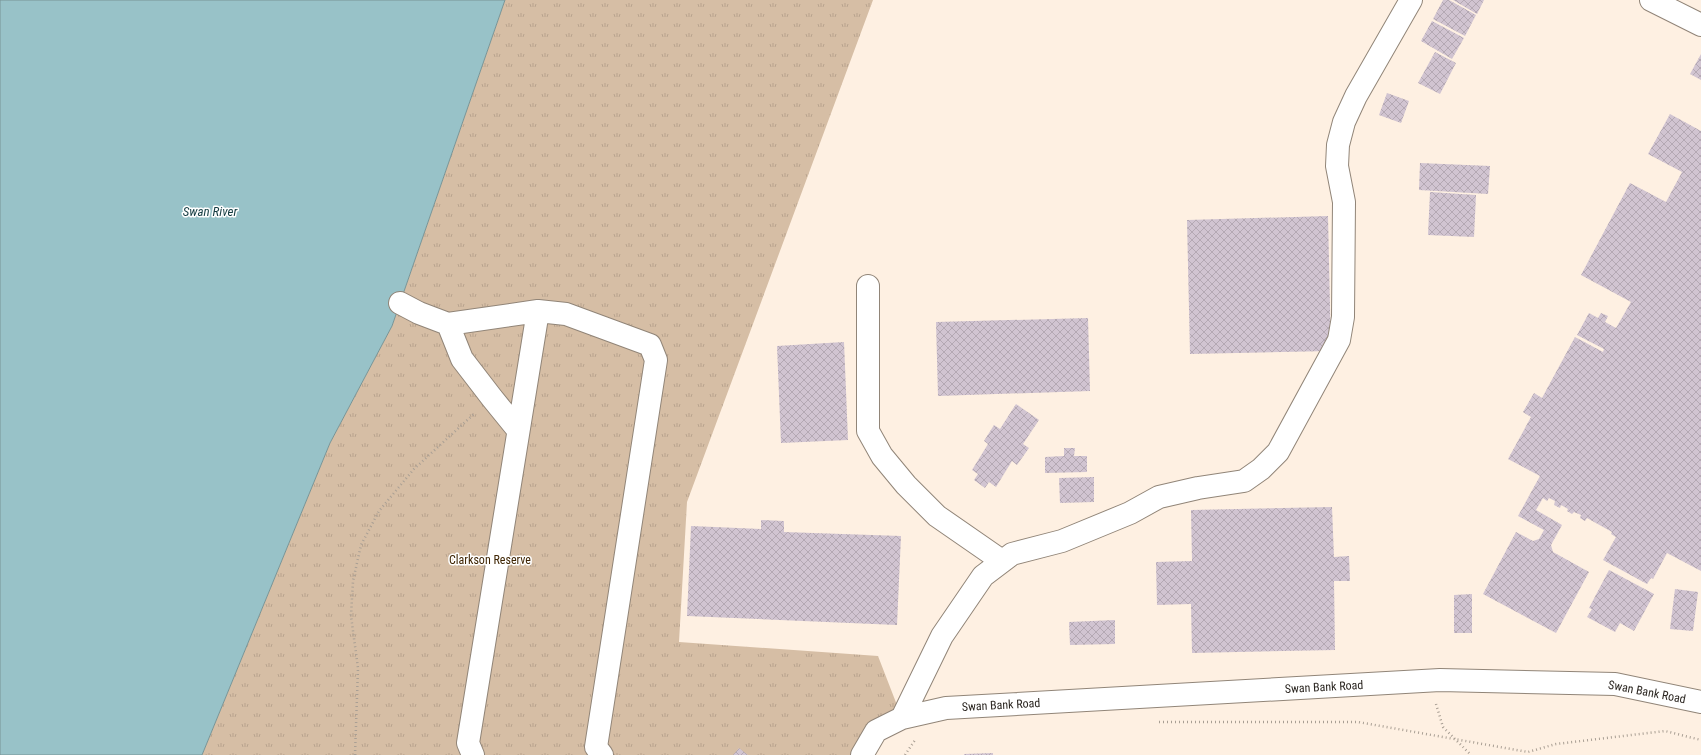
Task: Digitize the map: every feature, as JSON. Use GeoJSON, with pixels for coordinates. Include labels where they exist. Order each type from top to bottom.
{"type":"FeatureCollection","features":[{"type":"Feature","properties":{"kind":"street"},"geometry":{"type":"LineString","coordinates":[[902,718],[942,636],[983,576],[1002,561],[1012,554],[1062,541],[1130,513],[1159,497],[1198,488],[1244,481],[1261,469],[1278,452],[1339,340],[1343,318],[1344,210],[1337,166],[1338,145],[1344,122],[1356,96],[1411,0]]}},
{"type":"Feature","properties":{"kind":"street"},"geometry":{"type":"LineString","coordinates":[[1651,0],[1701,25]]}},
{"type":"Feature","properties":{"kind":"street"},"geometry":{"type":"LineString","coordinates":[[868,286],[868,431],[882,456],[906,486],[937,516],[1002,561]]}},
{"type":"Feature","properties":{"kind":"street"},"geometry":{"type":"LineString","coordinates":[[400,303],[419,313],[448,324],[538,311],[566,314],[650,345],[656,360],[596,747],[602,755]]}},
{"type":"Feature","properties":{"kind":"street"},"geometry":{"type":"LineString","coordinates":[[473,755],[468,743],[538,311]]}},
{"type":"Feature","properties":{"kind":"street"},"geometry":{"type":"LineString","coordinates":[[448,324],[462,359],[518,430]]}},
{"type":"Feature","properties":{"kind":"street","name":"Swan Bank Road"},"geometry":{"type":"LineString","coordinates":[[862,755],[876,731],[902,718],[946,708],[1433,680],[1616,684],[1701,702]]}},
{"type":"Feature","properties":{"kind":"path"},"geometry":{"type":"LineString","coordinates":[[355,755],[358,668],[351,616],[353,580],[360,545],[379,512],[414,469],[492,398]]}},
{"type":"Feature","properties":{"kind":"path"},"geometry":{"type":"LineString","coordinates":[[1433,680],[1436,709],[1443,727],[1471,755]]}},
{"type":"Feature","properties":{"kind":"path"},"geometry":{"type":"LineString","coordinates":[[1152,722],[1358,722],[1528,752]]}},
{"type":"Feature","properties":{"kind":"path"},"geometry":{"type":"LineString","coordinates":[[1524,755],[1528,752],[1556,744],[1665,731],[1701,740]]}},
{"type":"Feature","properties":{"kind":"path"},"geometry":{"type":"LineString","coordinates":[[905,755],[918,735]]}},
{"type":"Feature","properties":{"kind":"green space","name":"Clarkson Reserve"},"geometry":{"type":"Polygon","coordinates":[[[505,0],[873,0],[687,502],[679,642],[878,656],[902,718],[864,755],[202,755],[330,443],[392,326],[505,0]]]}},
{"type":"Feature","properties":{"kind":"water","name":"Swan River"},"geometry":{"type":"Polygon","coordinates":[[[0,0],[505,0],[392,326],[330,443],[202,755],[0,755],[0,0]]]}},
{"type":"Feature","properties":{"kind":"building"},"geometry":{"type":"Polygon","coordinates":[[[1443,0],[1449,0],[1476,15],[1465,36],[1433,19],[1443,0]]]}},
{"type":"Feature","properties":{"kind":"building"},"geometry":{"type":"Polygon","coordinates":[[[1453,0],[1484,0],[1477,14],[1453,0]]]}},
{"type":"Feature","properties":{"kind":"building"},"geometry":{"type":"Polygon","coordinates":[[[1432,21],[1464,38],[1452,59],[1421,41],[1432,21]]]}},
{"type":"Feature","properties":{"kind":"building"},"geometry":{"type":"Polygon","coordinates":[[[1435,52],[1456,63],[1440,94],[1418,83],[1435,52]]]}},
{"type":"Feature","properties":{"kind":"building"},"geometry":{"type":"Polygon","coordinates":[[[1701,54],[1701,80],[1690,74],[1701,54]]]}},
{"type":"Feature","properties":{"kind":"building"},"geometry":{"type":"Polygon","coordinates":[[[1387,93],[1409,101],[1401,123],[1379,115],[1387,93]]]}},
{"type":"Feature","properties":{"kind":"building"},"geometry":{"type":"Polygon","coordinates":[[[1670,114],[1701,131],[1701,571],[1667,553],[1653,579],[1651,578],[1647,584],[1603,560],[1616,537],[1611,534],[1612,532],[1587,518],[1585,521],[1580,518],[1581,515],[1574,512],[1572,514],[1567,511],[1568,509],[1561,505],[1560,508],[1554,505],[1555,501],[1549,498],[1547,501],[1543,498],[1536,510],[1562,525],[1551,545],[1553,552],[1589,572],[1556,633],[1483,594],[1516,532],[1533,541],[1539,539],[1544,530],[1518,516],[1540,476],[1508,459],[1531,417],[1523,412],[1534,393],[1542,398],[1575,337],[1603,352],[1604,349],[1577,335],[1589,313],[1598,318],[1601,313],[1608,316],[1605,322],[1616,328],[1631,302],[1581,275],[1630,183],[1666,202],[1682,172],[1648,154],[1670,114]]]}},
{"type":"Feature","properties":{"kind":"building"},"geometry":{"type":"Polygon","coordinates":[[[1420,163],[1490,166],[1488,194],[1419,190],[1420,163]]]}},
{"type":"Feature","properties":{"kind":"building"},"geometry":{"type":"Polygon","coordinates":[[[1430,192],[1476,195],[1474,237],[1428,235],[1430,192]]]}},
{"type":"Feature","properties":{"kind":"building"},"geometry":{"type":"Polygon","coordinates":[[[1328,216],[1331,351],[1190,354],[1187,220],[1328,216]]]}},
{"type":"Feature","properties":{"kind":"building"},"geometry":{"type":"Polygon","coordinates":[[[1088,318],[1090,391],[938,396],[936,322],[1088,318]]]}},
{"type":"Feature","properties":{"kind":"building"},"geometry":{"type":"Polygon","coordinates":[[[844,342],[848,440],[781,443],[777,346],[844,342]]]}},
{"type":"Feature","properties":{"kind":"building"},"geometry":{"type":"Polygon","coordinates":[[[1016,404],[1039,420],[1023,444],[1029,448],[1017,465],[1012,461],[996,487],[989,482],[985,488],[974,480],[978,474],[972,470],[988,444],[984,441],[994,425],[1000,429],[1016,404]]]}},
{"type":"Feature","properties":{"kind":"building"},"geometry":{"type":"Polygon","coordinates":[[[1064,448],[1075,448],[1074,456],[1087,456],[1087,472],[1045,473],[1045,457],[1064,456],[1064,448]]]}},
{"type":"Feature","properties":{"kind":"building"},"geometry":{"type":"Polygon","coordinates":[[[1094,477],[1094,502],[1060,503],[1059,478],[1094,477]]]}},
{"type":"Feature","properties":{"kind":"building"},"geometry":{"type":"Polygon","coordinates":[[[1332,507],[1334,557],[1349,556],[1350,581],[1334,581],[1335,650],[1192,653],[1191,604],[1157,605],[1156,562],[1192,561],[1191,510],[1332,507]]]}},
{"type":"Feature","properties":{"kind":"building"},"geometry":{"type":"Polygon","coordinates":[[[761,520],[784,521],[784,532],[901,536],[897,625],[687,616],[691,526],[761,529],[761,520]]]}},
{"type":"Feature","properties":{"kind":"building"},"geometry":{"type":"Polygon","coordinates":[[[1609,570],[1654,594],[1634,631],[1620,623],[1615,632],[1587,617],[1592,609],[1589,608],[1609,570]]]}},
{"type":"Feature","properties":{"kind":"building"},"geometry":{"type":"Polygon","coordinates":[[[1675,589],[1698,592],[1693,631],[1670,629],[1675,589]]]}},
{"type":"Feature","properties":{"kind":"building"},"geometry":{"type":"Polygon","coordinates":[[[1472,594],[1472,633],[1454,633],[1454,595],[1472,594]]]}},
{"type":"Feature","properties":{"kind":"building"},"geometry":{"type":"Polygon","coordinates":[[[1115,620],[1115,644],[1070,645],[1069,622],[1115,620]]]}},
{"type":"Feature","properties":{"kind":"building"},"geometry":{"type":"Polygon","coordinates":[[[739,748],[748,755],[733,755],[739,748]]]}},
{"type":"Feature","properties":{"kind":"building"},"geometry":{"type":"Polygon","coordinates":[[[993,753],[993,755],[964,755],[964,754],[993,753]]]}}]}
